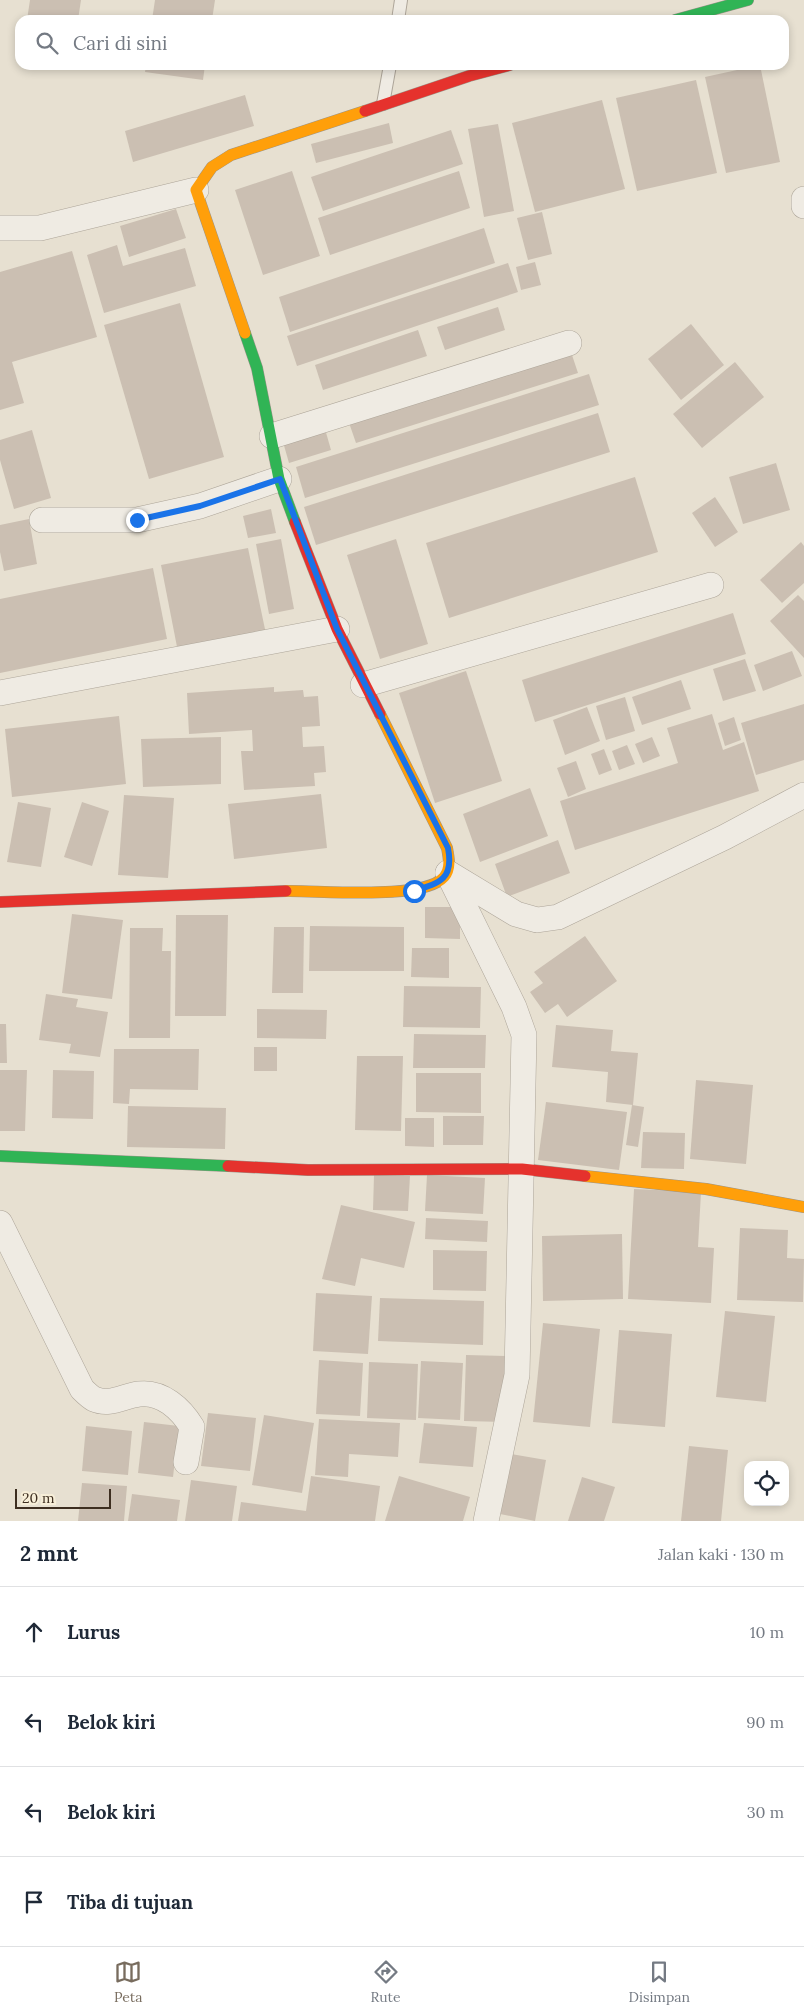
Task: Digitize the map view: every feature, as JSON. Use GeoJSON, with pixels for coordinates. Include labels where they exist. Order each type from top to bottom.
{"type":"FeatureCollection","features":[{"type":"Feature","properties":{"kind":"street"},"geometry":{"type":"LineString","coordinates":[[693,15],[748,0]]}},
{"type":"Feature","properties":{"kind":"street"},"geometry":{"type":"LineString","coordinates":[[0,228],[40,228],[196,190],[212,167],[231,155],[494,70]]}},
{"type":"Feature","properties":{"kind":"street"},"geometry":{"type":"LineString","coordinates":[[0,902],[311,890],[414,891],[433,885],[448,873],[451,863],[448,848],[363,685],[337,629],[280,479],[257,368],[196,190]]}},
{"type":"Feature","properties":{"kind":"street"},"geometry":{"type":"LineString","coordinates":[[804,199],[804,206]]}},
{"type":"Feature","properties":{"kind":"street"},"geometry":{"type":"LineString","coordinates":[[272,436],[569,343]]}},
{"type":"Feature","properties":{"kind":"street"},"geometry":{"type":"LineString","coordinates":[[42,520],[137,520],[200,506],[280,479]]}},
{"type":"Feature","properties":{"kind":"street"},"geometry":{"type":"LineString","coordinates":[[363,685],[711,584]]}},
{"type":"Feature","properties":{"kind":"street"},"geometry":{"type":"LineString","coordinates":[[0,692],[337,629]]}},
{"type":"Feature","properties":{"kind":"street"},"geometry":{"type":"LineString","coordinates":[[448,873],[516,914],[537,920],[558,917],[725,837],[804,795]]}},
{"type":"Feature","properties":{"kind":"street"},"geometry":{"type":"LineString","coordinates":[[448,873],[514,1007],[524,1035],[517,1375],[486,1521]]}},
{"type":"Feature","properties":{"kind":"street"},"geometry":{"type":"LineString","coordinates":[[0,1156],[308,1170],[522,1169],[706,1189],[804,1207]]}},
{"type":"Feature","properties":{"kind":"street"},"geometry":{"type":"LineString","coordinates":[[0,1223],[82,1389],[94,1398],[111,1402],[140,1394],[155,1395],[168,1402],[184,1415],[192,1427],[186,1462]]}},
{"type":"Feature","properties":{"kind":"lane"},"geometry":{"type":"LineString","coordinates":[[399,15],[401,0]]}},
{"type":"Feature","properties":{"kind":"lane"},"geometry":{"type":"LineString","coordinates":[[383,105],[389,70]]}},
{"type":"Feature","properties":{"kind":"building"},"geometry":{"type":"Polygon","coordinates":[[[30,0],[81,0],[79,15],[28,15],[30,0]]]}},
{"type":"Feature","properties":{"kind":"building"},"geometry":{"type":"Polygon","coordinates":[[[155,0],[215,0],[213,15],[153,15],[155,0]]]}},
{"type":"Feature","properties":{"kind":"building"},"geometry":{"type":"Polygon","coordinates":[[[145,70],[204,70],[203,80],[145,72],[145,70]]]}},
{"type":"Feature","properties":{"kind":"building"},"geometry":{"type":"Polygon","coordinates":[[[737,70],[761,70],[780,162],[726,173],[705,77],[737,70]]]}},
{"type":"Feature","properties":{"kind":"building"},"geometry":{"type":"Polygon","coordinates":[[[696,80],[717,173],[637,191],[616,98],[696,80]]]}},
{"type":"Feature","properties":{"kind":"building"},"geometry":{"type":"Polygon","coordinates":[[[245,95],[254,126],[133,162],[125,131],[245,95]]]}},
{"type":"Feature","properties":{"kind":"building"},"geometry":{"type":"Polygon","coordinates":[[[602,100],[625,189],[535,212],[512,123],[602,100]]]}},
{"type":"Feature","properties":{"kind":"building"},"geometry":{"type":"Polygon","coordinates":[[[389,123],[393,143],[316,163],[311,144],[389,123]]]}},
{"type":"Feature","properties":{"kind":"building"},"geometry":{"type":"Polygon","coordinates":[[[498,124],[514,211],[484,217],[468,129],[498,124]]]}},
{"type":"Feature","properties":{"kind":"building"},"geometry":{"type":"Polygon","coordinates":[[[451,130],[463,164],[323,211],[311,177],[451,130]]]}},
{"type":"Feature","properties":{"kind":"building"},"geometry":{"type":"Polygon","coordinates":[[[292,171],[320,256],[263,275],[235,190],[292,171]]]}},
{"type":"Feature","properties":{"kind":"building"},"geometry":{"type":"Polygon","coordinates":[[[459,171],[470,208],[330,255],[318,218],[459,171]]]}},
{"type":"Feature","properties":{"kind":"building"},"geometry":{"type":"Polygon","coordinates":[[[176,209],[186,238],[129,257],[120,226],[176,209]]]}},
{"type":"Feature","properties":{"kind":"building"},"geometry":{"type":"Polygon","coordinates":[[[542,212],[552,254],[528,260],[517,218],[542,212]]]}},
{"type":"Feature","properties":{"kind":"building"},"geometry":{"type":"Polygon","coordinates":[[[484,228],[495,263],[290,332],[279,297],[484,228]]]}},
{"type":"Feature","properties":{"kind":"building"},"geometry":{"type":"Polygon","coordinates":[[[117,245],[123,266],[185,248],[196,286],[104,313],[87,255],[117,245]]]}},
{"type":"Feature","properties":{"kind":"building"},"geometry":{"type":"Polygon","coordinates":[[[72,251],[97,337],[12,362],[24,403],[0,410],[0,272],[72,251]]]}},
{"type":"Feature","properties":{"kind":"building"},"geometry":{"type":"Polygon","coordinates":[[[535,262],[541,285],[521,290],[516,267],[535,262]]]}},
{"type":"Feature","properties":{"kind":"building"},"geometry":{"type":"Polygon","coordinates":[[[508,263],[518,292],[297,366],[287,336],[508,263]]]}},
{"type":"Feature","properties":{"kind":"building"},"geometry":{"type":"Polygon","coordinates":[[[180,303],[224,457],[149,479],[104,325],[180,303]]]}},
{"type":"Feature","properties":{"kind":"building"},"geometry":{"type":"Polygon","coordinates":[[[498,307],[505,330],[445,350],[437,327],[498,307]]]}},
{"type":"Feature","properties":{"kind":"building"},"geometry":{"type":"Polygon","coordinates":[[[691,324],[724,365],[681,400],[648,359],[691,324]]]}},
{"type":"Feature","properties":{"kind":"building"},"geometry":{"type":"Polygon","coordinates":[[[418,330],[427,356],[323,390],[315,365],[418,330]]]}},
{"type":"Feature","properties":{"kind":"building"},"geometry":{"type":"Polygon","coordinates":[[[569,346],[578,373],[356,443],[347,417],[569,346]]]}},
{"type":"Feature","properties":{"kind":"building"},"geometry":{"type":"Polygon","coordinates":[[[735,362],[764,397],[702,448],[673,414],[735,362]]]}},
{"type":"Feature","properties":{"kind":"building"},"geometry":{"type":"Polygon","coordinates":[[[589,374],[599,405],[305,498],[296,467],[589,374]]]}},
{"type":"Feature","properties":{"kind":"building"},"geometry":{"type":"Polygon","coordinates":[[[598,413],[610,452],[316,545],[304,507],[598,413]]]}},
{"type":"Feature","properties":{"kind":"building"},"geometry":{"type":"Polygon","coordinates":[[[325,429],[331,450],[289,463],[283,442],[325,429]]]}},
{"type":"Feature","properties":{"kind":"building"},"geometry":{"type":"Polygon","coordinates":[[[32,430],[51,498],[14,509],[0,460],[0,440],[32,430]]]}},
{"type":"Feature","properties":{"kind":"building"},"geometry":{"type":"Polygon","coordinates":[[[776,463],[790,510],[743,524],[729,477],[776,463]]]}},
{"type":"Feature","properties":{"kind":"building"},"geometry":{"type":"Polygon","coordinates":[[[635,477],[658,552],[449,618],[426,543],[635,477]]]}},
{"type":"Feature","properties":{"kind":"building"},"geometry":{"type":"Polygon","coordinates":[[[715,497],[738,532],[715,547],[692,513],[715,497]]]}},
{"type":"Feature","properties":{"kind":"building"},"geometry":{"type":"Polygon","coordinates":[[[271,509],[276,533],[248,538],[243,516],[271,509]]]}},
{"type":"Feature","properties":{"kind":"building"},"geometry":{"type":"Polygon","coordinates":[[[29,519],[37,564],[4,571],[0,552],[0,525],[29,519]]]}},
{"type":"Feature","properties":{"kind":"building"},"geometry":{"type":"Polygon","coordinates":[[[281,539],[294,609],[269,614],[256,544],[281,539]]]}},
{"type":"Feature","properties":{"kind":"building"},"geometry":{"type":"Polygon","coordinates":[[[396,539],[428,644],[380,659],[347,555],[396,539]]]}},
{"type":"Feature","properties":{"kind":"building"},"geometry":{"type":"Polygon","coordinates":[[[801,542],[804,546],[804,583],[782,603],[760,580],[801,542]]]}},
{"type":"Feature","properties":{"kind":"building"},"geometry":{"type":"Polygon","coordinates":[[[248,548],[266,634],[178,652],[161,565],[248,548]]]}},
{"type":"Feature","properties":{"kind":"building"},"geometry":{"type":"Polygon","coordinates":[[[153,568],[167,639],[0,673],[0,599],[153,568]]]}},
{"type":"Feature","properties":{"kind":"building"},"geometry":{"type":"Polygon","coordinates":[[[798,595],[804,601],[804,658],[770,621],[798,595]]]}},
{"type":"Feature","properties":{"kind":"building"},"geometry":{"type":"Polygon","coordinates":[[[733,613],[746,654],[535,722],[522,680],[733,613]]]}},
{"type":"Feature","properties":{"kind":"building"},"geometry":{"type":"Polygon","coordinates":[[[792,651],[802,676],[763,691],[754,665],[792,651]]]}},
{"type":"Feature","properties":{"kind":"building"},"geometry":{"type":"Polygon","coordinates":[[[745,659],[756,691],[723,701],[713,669],[745,659]]]}},
{"type":"Feature","properties":{"kind":"building"},"geometry":{"type":"Polygon","coordinates":[[[466,671],[502,781],[435,803],[399,693],[466,671]]]}},
{"type":"Feature","properties":{"kind":"building"},"geometry":{"type":"Polygon","coordinates":[[[681,680],[691,709],[642,725],[632,697],[681,680]]]}},
{"type":"Feature","properties":{"kind":"building"},"geometry":{"type":"Polygon","coordinates":[[[274,687],[274,692],[303,690],[304,697],[318,696],[320,726],[302,727],[303,747],[324,746],[326,772],[314,773],[315,786],[244,790],[241,751],[253,751],[252,730],[189,734],[187,693],[274,687]]]}},
{"type":"Feature","properties":{"kind":"building"},"geometry":{"type":"Polygon","coordinates":[[[625,697],[635,731],[606,740],[596,706],[625,697]]]}},
{"type":"Feature","properties":{"kind":"building"},"geometry":{"type":"Polygon","coordinates":[[[804,704],[804,760],[756,775],[741,723],[804,704]]]}},
{"type":"Feature","properties":{"kind":"building"},"geometry":{"type":"Polygon","coordinates":[[[587,707],[600,741],[565,755],[553,720],[587,707]]]}},
{"type":"Feature","properties":{"kind":"building"},"geometry":{"type":"Polygon","coordinates":[[[712,714],[723,750],[744,742],[759,791],[575,850],[560,801],[678,763],[667,728],[712,714]]]}},
{"type":"Feature","properties":{"kind":"building"},"geometry":{"type":"Polygon","coordinates":[[[119,716],[126,784],[12,797],[5,729],[119,716]]]}},
{"type":"Feature","properties":{"kind":"building"},"geometry":{"type":"Polygon","coordinates":[[[734,717],[741,740],[725,746],[718,723],[734,717]]]}},
{"type":"Feature","properties":{"kind":"building"},"geometry":{"type":"Polygon","coordinates":[[[221,737],[221,784],[143,787],[141,739],[221,737]]]}},
{"type":"Feature","properties":{"kind":"building"},"geometry":{"type":"Polygon","coordinates":[[[652,737],[660,756],[643,763],[635,744],[652,737]]]}},
{"type":"Feature","properties":{"kind":"building"},"geometry":{"type":"Polygon","coordinates":[[[627,745],[635,764],[619,770],[612,751],[627,745]]]}},
{"type":"Feature","properties":{"kind":"building"},"geometry":{"type":"Polygon","coordinates":[[[604,749],[612,770],[599,775],[591,754],[604,749]]]}},
{"type":"Feature","properties":{"kind":"building"},"geometry":{"type":"Polygon","coordinates":[[[576,761],[586,789],[568,797],[557,768],[576,761]]]}},
{"type":"Feature","properties":{"kind":"building"},"geometry":{"type":"Polygon","coordinates":[[[530,788],[548,836],[480,862],[463,814],[530,788]]]}},
{"type":"Feature","properties":{"kind":"building"},"geometry":{"type":"Polygon","coordinates":[[[321,794],[327,848],[234,859],[228,804],[321,794]]]}},
{"type":"Feature","properties":{"kind":"building"},"geometry":{"type":"Polygon","coordinates":[[[124,795],[174,798],[168,878],[118,875],[124,795]]]}},
{"type":"Feature","properties":{"kind":"building"},"geometry":{"type":"Polygon","coordinates":[[[18,802],[51,808],[41,867],[7,862],[18,802]]]}},
{"type":"Feature","properties":{"kind":"building"},"geometry":{"type":"Polygon","coordinates":[[[82,802],[109,811],[92,866],[64,857],[82,802]]]}},
{"type":"Feature","properties":{"kind":"building"},"geometry":{"type":"Polygon","coordinates":[[[558,840],[570,873],[507,897],[495,864],[558,840]]]}},
{"type":"Feature","properties":{"kind":"building"},"geometry":{"type":"Polygon","coordinates":[[[425,907],[460,907],[460,939],[425,938],[425,907]]]}},
{"type":"Feature","properties":{"kind":"building"},"geometry":{"type":"Polygon","coordinates":[[[72,914],[123,920],[112,999],[62,993],[72,914]]]}},
{"type":"Feature","properties":{"kind":"building"},"geometry":{"type":"Polygon","coordinates":[[[176,915],[228,915],[226,1016],[175,1016],[176,915]]]}},
{"type":"Feature","properties":{"kind":"building"},"geometry":{"type":"Polygon","coordinates":[[[310,926],[404,927],[404,971],[309,971],[310,926]]]}},
{"type":"Feature","properties":{"kind":"building"},"geometry":{"type":"Polygon","coordinates":[[[274,927],[304,927],[303,993],[272,993],[274,927]]]}},
{"type":"Feature","properties":{"kind":"building"},"geometry":{"type":"Polygon","coordinates":[[[130,928],[163,928],[162,951],[171,951],[170,1038],[129,1038],[130,928]]]}},
{"type":"Feature","properties":{"kind":"building"},"geometry":{"type":"Polygon","coordinates":[[[585,936],[617,981],[567,1017],[558,1004],[545,1013],[530,992],[543,983],[534,972],[585,936]]]}},
{"type":"Feature","properties":{"kind":"building"},"geometry":{"type":"Polygon","coordinates":[[[412,948],[449,948],[449,978],[411,977],[412,948]]]}},
{"type":"Feature","properties":{"kind":"building"},"geometry":{"type":"Polygon","coordinates":[[[404,986],[481,987],[480,1028],[403,1027],[404,986]]]}},
{"type":"Feature","properties":{"kind":"building"},"geometry":{"type":"Polygon","coordinates":[[[46,994],[78,999],[76,1007],[108,1012],[100,1057],[69,1053],[71,1044],[39,1040],[46,994]]]}},
{"type":"Feature","properties":{"kind":"building"},"geometry":{"type":"Polygon","coordinates":[[[257,1009],[327,1010],[326,1039],[257,1038],[257,1009]]]}},
{"type":"Feature","properties":{"kind":"building"},"geometry":{"type":"Polygon","coordinates":[[[0,1024],[6,1024],[7,1063],[0,1063],[0,1024]]]}},
{"type":"Feature","properties":{"kind":"building"},"geometry":{"type":"Polygon","coordinates":[[[556,1025],[613,1030],[611,1051],[638,1053],[633,1105],[606,1102],[608,1072],[552,1067],[556,1025]]]}},
{"type":"Feature","properties":{"kind":"building"},"geometry":{"type":"Polygon","coordinates":[[[414,1034],[486,1035],[485,1068],[413,1068],[414,1034]]]}},
{"type":"Feature","properties":{"kind":"building"},"geometry":{"type":"Polygon","coordinates":[[[254,1047],[277,1047],[277,1071],[254,1071],[254,1047]]]}},
{"type":"Feature","properties":{"kind":"building"},"geometry":{"type":"Polygon","coordinates":[[[114,1049],[199,1049],[198,1090],[130,1089],[129,1104],[113,1103],[114,1049]]]}},
{"type":"Feature","properties":{"kind":"building"},"geometry":{"type":"Polygon","coordinates":[[[357,1056],[403,1056],[401,1131],[355,1130],[357,1056]]]}},
{"type":"Feature","properties":{"kind":"building"},"geometry":{"type":"Polygon","coordinates":[[[0,1070],[27,1070],[25,1131],[0,1131],[0,1070]]]}},
{"type":"Feature","properties":{"kind":"building"},"geometry":{"type":"Polygon","coordinates":[[[53,1070],[94,1071],[93,1119],[52,1118],[53,1070]]]}},
{"type":"Feature","properties":{"kind":"building"},"geometry":{"type":"Polygon","coordinates":[[[416,1073],[481,1073],[481,1113],[416,1112],[416,1073]]]}},
{"type":"Feature","properties":{"kind":"building"},"geometry":{"type":"Polygon","coordinates":[[[696,1080],[753,1085],[746,1164],[690,1159],[696,1080]]]}},
{"type":"Feature","properties":{"kind":"building"},"geometry":{"type":"Polygon","coordinates":[[[546,1102],[627,1112],[619,1170],[538,1160],[546,1102]]]}},
{"type":"Feature","properties":{"kind":"building"},"geometry":{"type":"Polygon","coordinates":[[[632,1105],[644,1107],[638,1147],[626,1145],[632,1105]]]}},
{"type":"Feature","properties":{"kind":"building"},"geometry":{"type":"Polygon","coordinates":[[[128,1106],[226,1108],[225,1149],[127,1147],[128,1106]]]}},
{"type":"Feature","properties":{"kind":"building"},"geometry":{"type":"Polygon","coordinates":[[[443,1116],[484,1116],[483,1145],[443,1145],[443,1116]]]}},
{"type":"Feature","properties":{"kind":"building"},"geometry":{"type":"Polygon","coordinates":[[[405,1118],[434,1118],[434,1147],[405,1146],[405,1118]]]}},
{"type":"Feature","properties":{"kind":"building"},"geometry":{"type":"Polygon","coordinates":[[[643,1132],[685,1133],[684,1169],[641,1168],[643,1132]]]}},
{"type":"Feature","properties":{"kind":"building"},"geometry":{"type":"Polygon","coordinates":[[[374,1175],[410,1176],[408,1211],[373,1210],[374,1175]]]}},
{"type":"Feature","properties":{"kind":"building"},"geometry":{"type":"Polygon","coordinates":[[[427,1175],[485,1178],[483,1214],[425,1211],[427,1175]]]}},
{"type":"Feature","properties":{"kind":"building"},"geometry":{"type":"Polygon","coordinates":[[[634,1189],[701,1192],[698,1247],[714,1248],[711,1303],[628,1299],[634,1189]]]}},
{"type":"Feature","properties":{"kind":"building"},"geometry":{"type":"Polygon","coordinates":[[[341,1205],[415,1222],[404,1268],[361,1258],[355,1286],[322,1279],[341,1205]]]}},
{"type":"Feature","properties":{"kind":"building"},"geometry":{"type":"Polygon","coordinates":[[[426,1218],[488,1221],[487,1242],[425,1239],[426,1218]]]}},
{"type":"Feature","properties":{"kind":"building"},"geometry":{"type":"Polygon","coordinates":[[[740,1228],[788,1230],[787,1258],[804,1259],[803,1302],[737,1300],[740,1228]]]}},
{"type":"Feature","properties":{"kind":"building"},"geometry":{"type":"Polygon","coordinates":[[[622,1234],[623,1299],[543,1301],[542,1236],[622,1234]]]}},
{"type":"Feature","properties":{"kind":"building"},"geometry":{"type":"Polygon","coordinates":[[[433,1250],[487,1251],[486,1291],[433,1290],[433,1250]]]}},
{"type":"Feature","properties":{"kind":"building"},"geometry":{"type":"Polygon","coordinates":[[[316,1293],[372,1296],[368,1354],[313,1351],[316,1293]]]}},
{"type":"Feature","properties":{"kind":"building"},"geometry":{"type":"Polygon","coordinates":[[[380,1298],[484,1301],[483,1345],[378,1341],[380,1298]]]}},
{"type":"Feature","properties":{"kind":"building"},"geometry":{"type":"Polygon","coordinates":[[[725,1311],[775,1316],[766,1402],[716,1397],[725,1311]]]}},
{"type":"Feature","properties":{"kind":"building"},"geometry":{"type":"Polygon","coordinates":[[[543,1323],[600,1329],[590,1427],[533,1422],[543,1323]]]}},
{"type":"Feature","properties":{"kind":"building"},"geometry":{"type":"Polygon","coordinates":[[[619,1330],[672,1334],[665,1427],[612,1423],[619,1330]]]}},
{"type":"Feature","properties":{"kind":"building"},"geometry":{"type":"Polygon","coordinates":[[[466,1355],[506,1356],[505,1422],[464,1421],[466,1355]]]}},
{"type":"Feature","properties":{"kind":"building"},"geometry":{"type":"Polygon","coordinates":[[[319,1360],[363,1363],[360,1416],[316,1414],[319,1360]]]}},
{"type":"Feature","properties":{"kind":"building"},"geometry":{"type":"Polygon","coordinates":[[[421,1361],[463,1363],[460,1420],[418,1418],[421,1361]]]}},
{"type":"Feature","properties":{"kind":"building"},"geometry":{"type":"Polygon","coordinates":[[[369,1362],[418,1364],[416,1420],[367,1418],[369,1362]]]}},
{"type":"Feature","properties":{"kind":"building"},"geometry":{"type":"Polygon","coordinates":[[[208,1413],[256,1418],[250,1471],[201,1466],[208,1413]]]}},
{"type":"Feature","properties":{"kind":"building"},"geometry":{"type":"Polygon","coordinates":[[[264,1415],[314,1423],[302,1493],[252,1485],[264,1415]]]}},
{"type":"Feature","properties":{"kind":"building"},"geometry":{"type":"Polygon","coordinates":[[[319,1419],[400,1423],[398,1457],[349,1454],[348,1477],[315,1475],[319,1419]]]}},
{"type":"Feature","properties":{"kind":"building"},"geometry":{"type":"Polygon","coordinates":[[[144,1422],[179,1426],[173,1477],[138,1473],[144,1422]]]}},
{"type":"Feature","properties":{"kind":"building"},"geometry":{"type":"Polygon","coordinates":[[[424,1423],[477,1427],[473,1467],[419,1463],[424,1423]]]}},
{"type":"Feature","properties":{"kind":"building"},"geometry":{"type":"Polygon","coordinates":[[[86,1426],[132,1431],[128,1475],[82,1471],[86,1426]]]}},
{"type":"Feature","properties":{"kind":"building"},"geometry":{"type":"Polygon","coordinates":[[[689,1446],[728,1450],[721,1521],[681,1521],[689,1446]]]}},
{"type":"Feature","properties":{"kind":"building"},"geometry":{"type":"Polygon","coordinates":[[[511,1454],[546,1460],[535,1521],[500,1514],[511,1454]]]}},
{"type":"Feature","properties":{"kind":"building"},"geometry":{"type":"Polygon","coordinates":[[[311,1476],[380,1486],[375,1521],[238,1521],[241,1502],[306,1511],[311,1476]]]}},
{"type":"Feature","properties":{"kind":"building"},"geometry":{"type":"Polygon","coordinates":[[[399,1476],[470,1497],[463,1521],[385,1521],[399,1476]]]}},
{"type":"Feature","properties":{"kind":"building"},"geometry":{"type":"Polygon","coordinates":[[[582,1477],[615,1487],[604,1521],[568,1521],[582,1477]]]}},
{"type":"Feature","properties":{"kind":"building"},"geometry":{"type":"Polygon","coordinates":[[[191,1480],[237,1486],[232,1521],[185,1521],[191,1480]]]}},
{"type":"Feature","properties":{"kind":"building"},"geometry":{"type":"Polygon","coordinates":[[[82,1483],[127,1486],[124,1521],[78,1521],[82,1483]]]}},
{"type":"Feature","properties":{"kind":"building"},"geometry":{"type":"Polygon","coordinates":[[[132,1494],[180,1500],[177,1521],[128,1521],[132,1494]]]}},
{"type":"Feature","properties":{"kind":"traffic: fast"},"geometry":{"type":"LineString","coordinates":[[693,15],[748,0]]}},
{"type":"Feature","properties":{"kind":"traffic: fast"},"geometry":{"type":"LineString","coordinates":[[245,333],[257,368],[279,479],[295,522]]}},
{"type":"Feature","properties":{"kind":"traffic: fast"},"geometry":{"type":"LineString","coordinates":[[0,1156],[228,1166]]}},
{"type":"Feature","properties":{"kind":"traffic: slow"},"geometry":{"type":"LineString","coordinates":[[245,333],[196,190],[212,167],[231,155],[365,111]]}},
{"type":"Feature","properties":{"kind":"traffic: slow"},"geometry":{"type":"LineString","coordinates":[[286,891],[393,892],[433,884],[444,877],[448,871],[447,848],[380,714]]}},
{"type":"Feature","properties":{"kind":"traffic: slow"},"geometry":{"type":"LineString","coordinates":[[585,1176],[706,1189],[804,1207]]}},
{"type":"Feature","properties":{"kind":"traffic: jam"},"geometry":{"type":"LineString","coordinates":[[365,111],[491,70]]}},
{"type":"Feature","properties":{"kind":"traffic: jam"},"geometry":{"type":"LineString","coordinates":[[295,522],[337,629],[380,714]]}},
{"type":"Feature","properties":{"kind":"traffic: jam"},"geometry":{"type":"LineString","coordinates":[[0,902],[286,891]]}},
{"type":"Feature","properties":{"kind":"traffic: jam"},"geometry":{"type":"LineString","coordinates":[[228,1166],[308,1170],[522,1169],[585,1176]]}},
{"type":"Feature","properties":{"kind":"route"},"geometry":{"type":"LineString","coordinates":[[137,520],[200,506],[280,479],[337,629],[363,685],[448,848],[451,863],[448,873],[442,880],[433,885],[414,891]]}}]}
